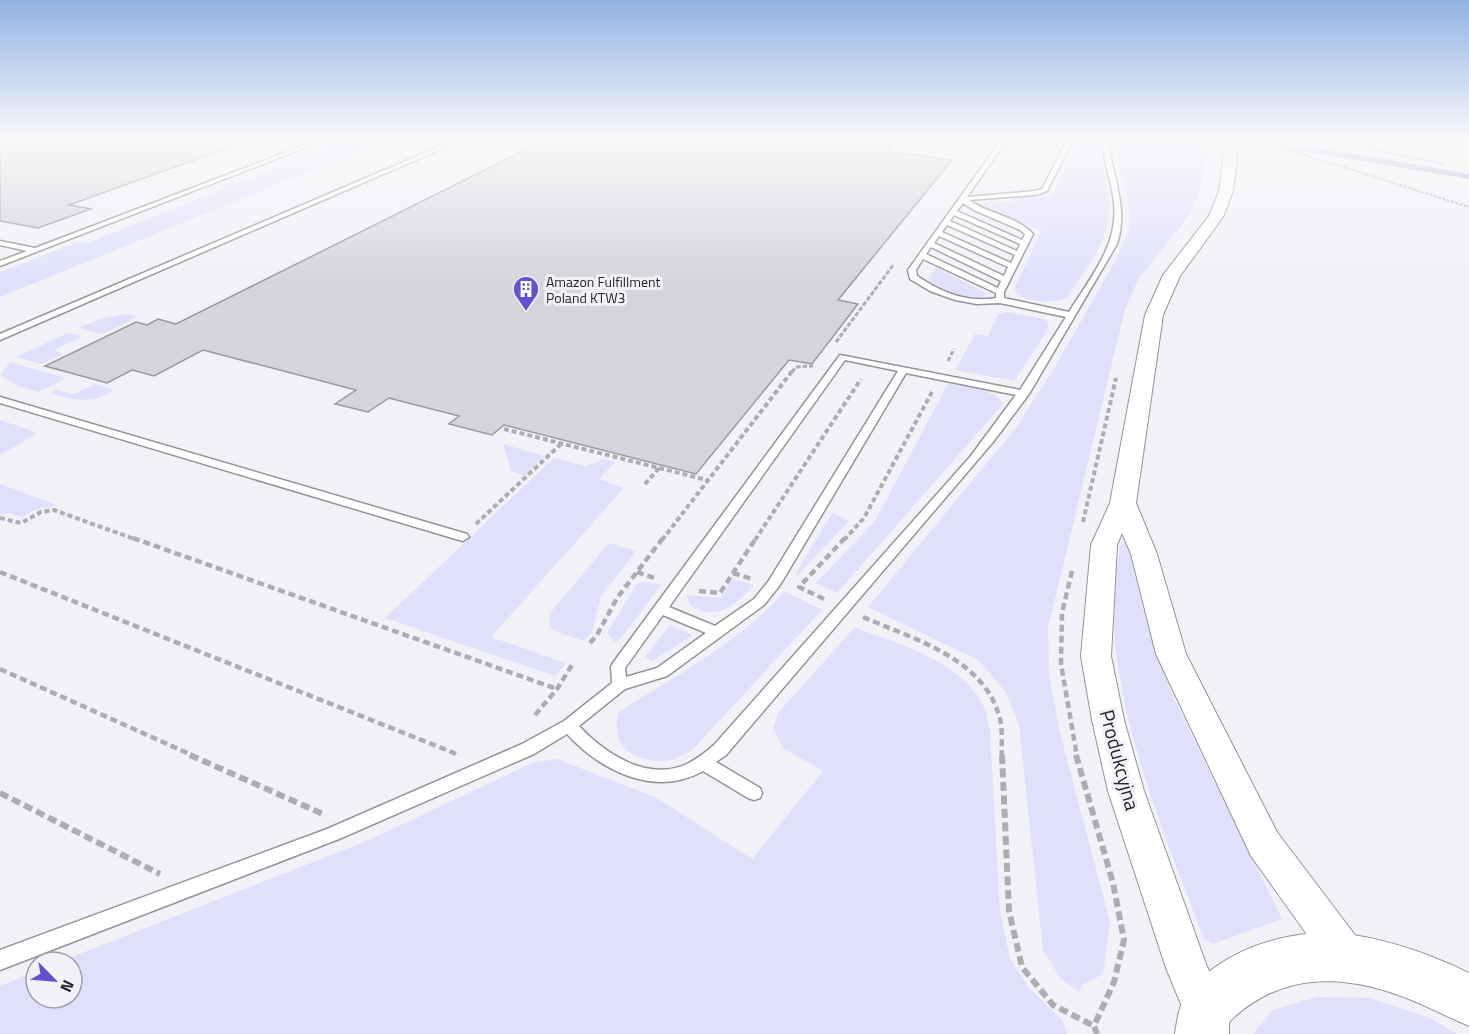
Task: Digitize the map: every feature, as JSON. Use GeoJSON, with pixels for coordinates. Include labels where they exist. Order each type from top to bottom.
{"type":"FeatureCollection","features":[{"type":"Feature","properties":{"kind":"street","name":"Produkcyjna"},"geometry":{"type":"LineString","coordinates":[[1203,1022],[1187,968],[1126,791],[1108,720],[1096,656],[1104,545],[1123,502],[1154,315],[1172,275],[1216,218],[1226,188]]}},
{"type":"Feature","properties":{"kind":"street","name":"Produkcyjna"},"geometry":{"type":"LineString","coordinates":[[1123,502],[1144,554],[1171,654],[1264,844],[1347,957]]}},
{"type":"Feature","properties":{"kind":"street"},"geometry":{"type":"LineString","coordinates":[[1203,1022],[1233,984],[1263,966],[1299,958],[1347,957],[1383,964],[1430,979],[1469,1000]]}},
{"type":"Feature","properties":{"kind":"lane"},"geometry":{"type":"LineString","coordinates":[[0,264],[197,188]]}},
{"type":"Feature","properties":{"kind":"lane"},"geometry":{"type":"LineString","coordinates":[[0,338],[347,188]]}},
{"type":"Feature","properties":{"kind":"lane"},"geometry":{"type":"LineString","coordinates":[[962,199],[976,209],[1023,228],[1029,234],[1012,266],[1000,296],[986,303],[950,297],[913,277],[912,270],[945,222],[970,188]]}},
{"type":"Feature","properties":{"kind":"lane"},"geometry":{"type":"LineString","coordinates":[[962,199],[1036,193],[1046,188]]}},
{"type":"Feature","properties":{"kind":"lane"},"geometry":{"type":"LineString","coordinates":[[569,725],[578,736],[609,760],[647,775],[666,776],[686,772],[720,750],[1003,425],[1104,260],[1118,226],[1115,188]]}},
{"type":"Feature","properties":{"kind":"lane"},"geometry":{"type":"LineString","coordinates":[[953,212],[1024,243]]}},
{"type":"Feature","properties":{"kind":"lane"},"geometry":{"type":"LineString","coordinates":[[945,222],[1018,254]]}},
{"type":"Feature","properties":{"kind":"lane"},"geometry":{"type":"LineString","coordinates":[[938,233],[1012,266]]}},
{"type":"Feature","properties":{"kind":"lane"},"geometry":{"type":"LineString","coordinates":[[0,243],[35,251]]}},
{"type":"Feature","properties":{"kind":"lane"},"geometry":{"type":"LineString","coordinates":[[931,244],[1006,280]]}},
{"type":"Feature","properties":{"kind":"lane"},"geometry":{"type":"LineString","coordinates":[[922,255],[1000,296],[1071,315]]}},
{"type":"Feature","properties":{"kind":"lane"},"geometry":{"type":"LineString","coordinates":[[620,685],[618,667],[843,357],[866,366],[904,369],[1024,394]]}},
{"type":"Feature","properties":{"kind":"lane"},"geometry":{"type":"LineString","coordinates":[[0,960],[333,834],[528,749],[569,725],[620,685],[662,672],[759,602],[773,585],[904,369]]}},
{"type":"Feature","properties":{"kind":"lane"},"geometry":{"type":"LineString","coordinates":[[0,400],[463,537]]}},
{"type":"Feature","properties":{"kind":"lane"},"geometry":{"type":"LineString","coordinates":[[661,609],[718,633]]}},
{"type":"Feature","properties":{"kind":"lane"},"geometry":{"type":"LineString","coordinates":[[703,763],[754,793]]}},
{"type":"Feature","properties":{"kind":"path"},"geometry":{"type":"LineString","coordinates":[[1406,188],[1469,207]]}},
{"type":"Feature","properties":{"kind":"path"},"geometry":{"type":"LineString","coordinates":[[835,343],[897,260]]}},
{"type":"Feature","properties":{"kind":"path"},"geometry":{"type":"LineString","coordinates":[[954,349],[864,518],[799,587],[948,656],[971,672],[989,692],[1000,719],[1009,911],[1022,967],[1053,1005],[1094,1026]]}},
{"type":"Feature","properties":{"kind":"path"},"geometry":{"type":"LineString","coordinates":[[590,643],[597,635],[617,598],[796,367],[817,366]]}},
{"type":"Feature","properties":{"kind":"path"},"geometry":{"type":"LineString","coordinates":[[690,590],[720,593],[866,366]]}},
{"type":"Feature","properties":{"kind":"path"},"geometry":{"type":"LineString","coordinates":[[504,429],[707,480]]}},
{"type":"Feature","properties":{"kind":"path"},"geometry":{"type":"LineString","coordinates":[[463,537],[562,443]]}},
{"type":"Feature","properties":{"kind":"path"},"geometry":{"type":"LineString","coordinates":[[645,484],[659,468]]}},
{"type":"Feature","properties":{"kind":"path"},"geometry":{"type":"LineString","coordinates":[[0,518],[21,523],[41,512],[54,510],[557,689]]}},
{"type":"Feature","properties":{"kind":"path"},"geometry":{"type":"LineString","coordinates":[[0,572],[460,755]]}},
{"type":"Feature","properties":{"kind":"path"},"geometry":{"type":"LineString","coordinates":[[637,572],[663,581]]}},
{"type":"Feature","properties":{"kind":"path"},"geometry":{"type":"LineString","coordinates":[[733,573],[757,581]]}},
{"type":"Feature","properties":{"kind":"path"},"geometry":{"type":"LineString","coordinates":[[535,716],[557,689],[572,665]]}},
{"type":"Feature","properties":{"kind":"path"},"geometry":{"type":"LineString","coordinates":[[0,669],[323,814]]}},
{"type":"Feature","properties":{"kind":"path"},"geometry":{"type":"LineString","coordinates":[[0,793],[160,875]]}},
{"type":"Feature","properties":{"kind":"shaded area"},"geometry":{"type":"Polygon","coordinates":[[[224,188],[268,188],[0,297],[0,272],[77,242],[88,243],[224,188]]]}},
{"type":"Feature","properties":{"kind":"shaded area"},"geometry":{"type":"Polygon","coordinates":[[[1056,188],[1107,188],[1109,214],[1107,227],[1097,252],[1067,298],[1054,301],[1033,300],[1015,291],[1015,287],[1041,231],[987,208],[984,204],[991,200],[1013,202],[1011,199],[1045,197],[1053,194],[1056,188]]]}},
{"type":"Feature","properties":{"kind":"shaded area"},"geometry":{"type":"Polygon","coordinates":[[[1125,188],[1201,188],[1195,204],[1184,222],[1139,278],[1125,309],[1048,628],[1049,675],[1060,733],[1110,922],[1103,974],[1083,984],[1079,992],[1061,979],[1043,950],[1019,725],[1006,692],[978,660],[868,607],[1015,429],[1055,367],[1117,258],[1129,229],[1130,212],[1125,188]]]}},
{"type":"Feature","properties":{"kind":"shaded area"},"geometry":{"type":"Polygon","coordinates":[[[936,267],[986,293],[983,297],[969,298],[941,287],[928,280],[936,267]]]}},
{"type":"Feature","properties":{"kind":"shaded area"},"geometry":{"type":"Polygon","coordinates":[[[1007,312],[1045,319],[1048,324],[1047,331],[1014,381],[955,370],[975,334],[988,336],[998,314],[1007,312]]]}},
{"type":"Feature","properties":{"kind":"shaded area"},"geometry":{"type":"Polygon","coordinates":[[[126,314],[136,316],[102,334],[79,328],[97,320],[126,314]]]}},
{"type":"Feature","properties":{"kind":"shaded area"},"geometry":{"type":"Polygon","coordinates":[[[68,333],[83,336],[54,350],[63,354],[41,364],[16,357],[68,333]]]}},
{"type":"Feature","properties":{"kind":"shaded area"},"geometry":{"type":"Polygon","coordinates":[[[10,362],[66,378],[39,392],[15,385],[1,375],[10,362]]]}},
{"type":"Feature","properties":{"kind":"shaded area"},"geometry":{"type":"Polygon","coordinates":[[[94,384],[114,390],[99,398],[83,400],[51,393],[56,389],[73,395],[94,384]]]}},
{"type":"Feature","properties":{"kind":"shaded area"},"geometry":{"type":"Polygon","coordinates":[[[948,384],[986,391],[999,398],[1003,404],[837,593],[816,583],[875,521],[948,384]]]}},
{"type":"Feature","properties":{"kind":"shaded area"},"geometry":{"type":"Polygon","coordinates":[[[0,420],[33,431],[36,434],[0,455],[0,420]]]}},
{"type":"Feature","properties":{"kind":"shaded area"},"geometry":{"type":"Polygon","coordinates":[[[503,444],[544,456],[524,476],[511,471],[503,444]]]}},
{"type":"Feature","properties":{"kind":"shaded area"},"geometry":{"type":"Polygon","coordinates":[[[554,458],[586,466],[605,459],[615,462],[599,479],[624,488],[491,637],[566,663],[555,676],[385,618],[554,458]]]}},
{"type":"Feature","properties":{"kind":"shaded area"},"geometry":{"type":"Polygon","coordinates":[[[0,484],[57,505],[32,511],[24,517],[9,513],[0,515],[0,484]]]}},
{"type":"Feature","properties":{"kind":"shaded area"},"geometry":{"type":"Polygon","coordinates":[[[832,513],[849,521],[798,575],[795,575],[832,513]]]}},
{"type":"Feature","properties":{"kind":"shaded area"},"geometry":{"type":"Polygon","coordinates":[[[1121,542],[1127,543],[1149,631],[1173,697],[1282,919],[1213,944],[1204,939],[1171,852],[1140,762],[1128,716],[1113,623],[1113,577],[1121,542]]]}},
{"type":"Feature","properties":{"kind":"shaded area"},"geometry":{"type":"Polygon","coordinates":[[[609,543],[636,551],[601,596],[592,632],[584,641],[555,631],[549,626],[550,613],[609,543]]]}},
{"type":"Feature","properties":{"kind":"shaded area"},"geometry":{"type":"Polygon","coordinates":[[[733,579],[754,585],[729,607],[706,612],[695,608],[689,602],[687,595],[721,598],[733,579]]]}},
{"type":"Feature","properties":{"kind":"shaded area"},"geometry":{"type":"Polygon","coordinates":[[[643,582],[661,585],[621,638],[615,642],[607,633],[637,584],[643,582]]]}},
{"type":"Feature","properties":{"kind":"shaded area"},"geometry":{"type":"Polygon","coordinates":[[[784,591],[822,610],[692,750],[675,759],[665,761],[643,758],[626,750],[617,734],[619,712],[728,642],[768,609],[784,591]]]}},
{"type":"Feature","properties":{"kind":"shaded area"},"geometry":{"type":"Polygon","coordinates":[[[670,625],[693,635],[653,661],[645,657],[670,625]]]}},
{"type":"Feature","properties":{"kind":"shaded area"},"geometry":{"type":"Polygon","coordinates":[[[855,627],[928,656],[946,666],[975,692],[985,709],[990,731],[1000,911],[1010,959],[1029,988],[1063,1021],[1067,1034],[0,1034],[0,986],[24,976],[24,1010],[84,1010],[84,952],[369,840],[532,763],[557,759],[657,798],[752,859],[823,771],[783,748],[773,728],[778,713],[855,627]]]}},
{"type":"Feature","properties":{"kind":"shaded area"},"geometry":{"type":"Polygon","coordinates":[[[1317,997],[1370,998],[1428,1017],[1457,1034],[1253,1034],[1273,1010],[1317,997]]]}},
{"type":"Feature","properties":{"kind":"building"},"geometry":{"type":"Polygon","coordinates":[[[0,188],[116,188],[69,205],[91,209],[38,228],[0,221],[0,188]]]}},
{"type":"Feature","properties":{"kind":"building","name":"Amazon Fulfillment Poland KTW3"},"geometry":{"type":"Polygon","coordinates":[[[448,188],[929,188],[838,300],[858,304],[812,364],[789,360],[696,474],[504,425],[492,435],[449,424],[459,416],[389,398],[368,412],[335,404],[356,390],[203,350],[154,376],[132,370],[107,383],[45,366],[136,322],[147,325],[158,319],[176,324],[448,188]]]}},
{"type":"Feature","properties":{"kind":"place","name":"Amazon Fulfillment Poland KTW3"},"geometry":{"type":"Point","coordinates":[526,312]}}]}
